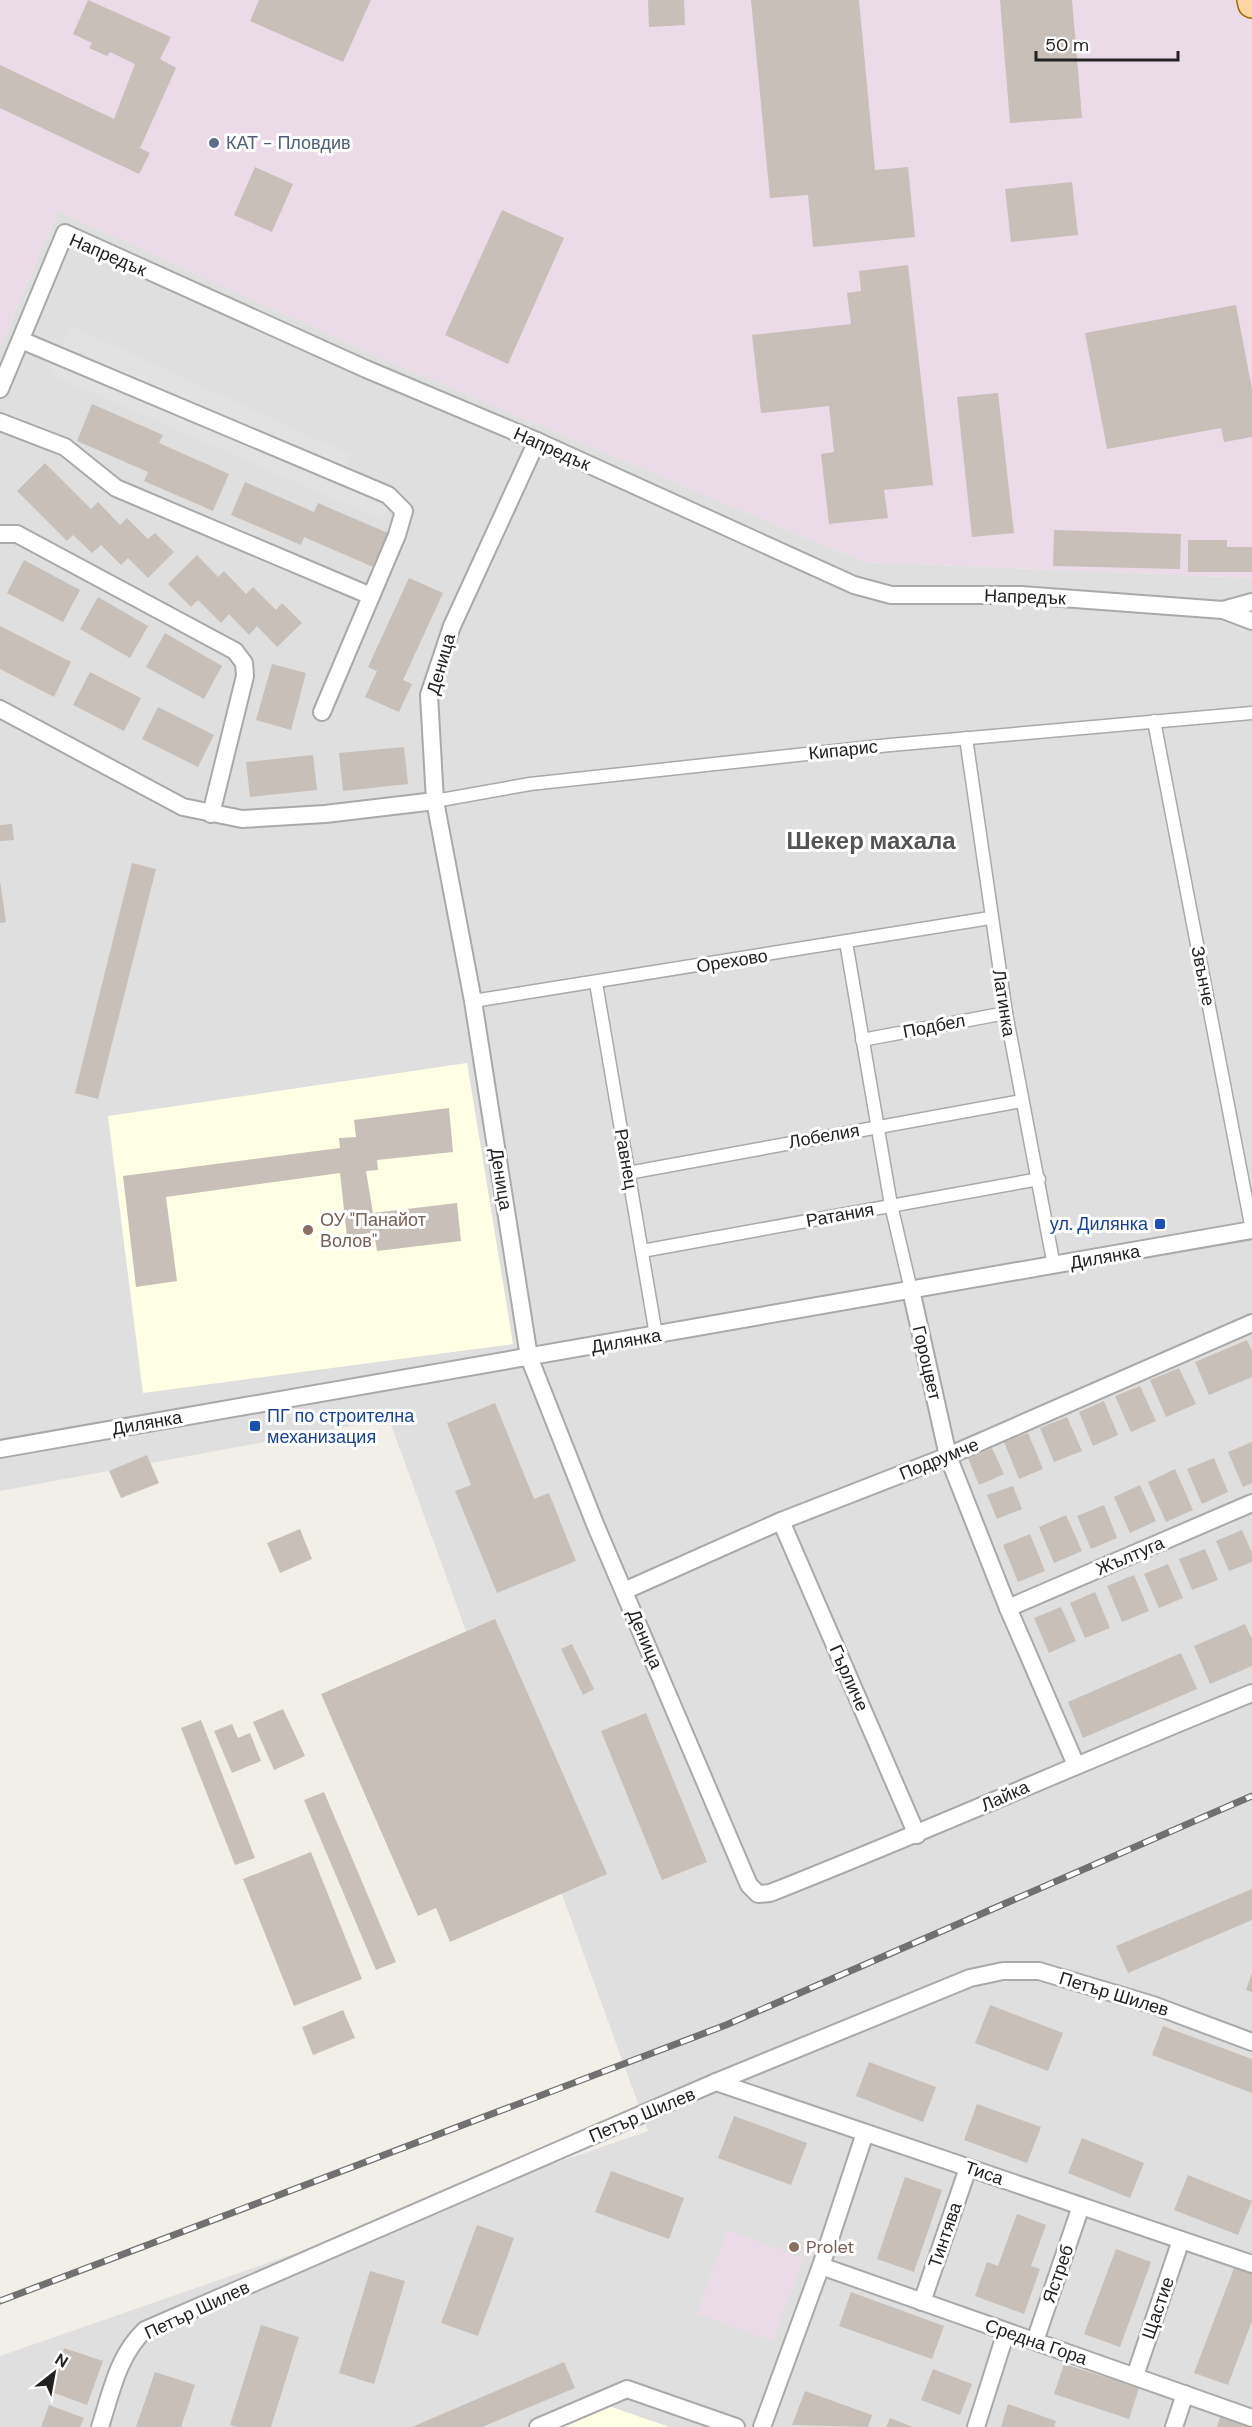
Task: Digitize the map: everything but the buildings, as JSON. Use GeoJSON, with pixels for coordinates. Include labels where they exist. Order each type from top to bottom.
{"type":"FeatureCollection","features":[{"type":"Feature","properties":{"kind":"street","name":"Напредък"},"geometry":{"type":"LineString","coordinates":[[0,389],[65,233],[366,369],[537,441],[854,585],[891,595],[1021,595],[1223,610],[1252,621]]}},
{"type":"Feature","properties":{"kind":"street"},"geometry":{"type":"LineString","coordinates":[[21,340],[388,495],[404,511],[322,712]]}},
{"type":"Feature","properties":{"kind":"street"},"geometry":{"type":"LineString","coordinates":[[0,422],[65,447],[116,488],[370,596]]}},
{"type":"Feature","properties":{"kind":"street","name":"Деница"},"geometry":{"type":"LineString","coordinates":[[537,441],[452,626],[429,695],[435,801],[473,1001],[529,1357],[595,1524],[749,1885],[758,1894]]}},
{"type":"Feature","properties":{"kind":"street"},"geometry":{"type":"LineString","coordinates":[[0,534],[17,534],[235,651],[244,663],[245,676],[211,813]]}},
{"type":"Feature","properties":{"kind":"street","name":"Напредък"},"geometry":{"type":"LineString","coordinates":[[1223,610],[1252,602]]}},
{"type":"Feature","properties":{"kind":"street"},"geometry":{"type":"LineString","coordinates":[[0,710],[183,807],[211,813],[242,819],[325,814],[435,801]]}},
{"type":"Feature","properties":{"kind":"street","name":"Кипарис"},"geometry":{"type":"LineString","coordinates":[[435,801],[530,784],[966,738],[1252,713]]}},
{"type":"Feature","properties":{"kind":"street","name":"Звънче"},"geometry":{"type":"LineString","coordinates":[[1154,722],[1252,1230]]}},
{"type":"Feature","properties":{"kind":"street","name":"Латинка"},"geometry":{"type":"LineString","coordinates":[[966,738],[990,918],[1021,1101],[1039,1179],[1054,1266]]}},
{"type":"Feature","properties":{"kind":"street","name":"Орехово"},"geometry":{"type":"LineString","coordinates":[[473,1001],[990,918]]}},
{"type":"Feature","properties":{"kind":"street","name":"Гороцвет"},"geometry":{"type":"LineString","coordinates":[[846,942],[891,1205],[948,1456],[1008,1608],[1076,1765]]}},
{"type":"Feature","properties":{"kind":"street","name":"Равнец"},"geometry":{"type":"LineString","coordinates":[[596,983],[656,1335]]}},
{"type":"Feature","properties":{"kind":"street","name":"Подбел"},"geometry":{"type":"LineString","coordinates":[[862,1040],[1006,1013]]}},
{"type":"Feature","properties":{"kind":"street","name":"Лобелия"},"geometry":{"type":"LineString","coordinates":[[628,1173],[1021,1101]]}},
{"type":"Feature","properties":{"kind":"street","name":"Ратания"},"geometry":{"type":"LineString","coordinates":[[642,1251],[1039,1179]]}},
{"type":"Feature","properties":{"kind":"street","name":"Дилянка"},"geometry":{"type":"LineString","coordinates":[[0,1449],[1252,1230]]}},
{"type":"Feature","properties":{"kind":"street","name":"Подрумче"},"geometry":{"type":"LineString","coordinates":[[624,1590],[781,1521],[948,1456],[1252,1323]]}},
{"type":"Feature","properties":{"kind":"street","name":"Жълтуга"},"geometry":{"type":"LineString","coordinates":[[1008,1608],[1252,1503]]}},
{"type":"Feature","properties":{"kind":"street","name":"Гърличе"},"geometry":{"type":"LineString","coordinates":[[781,1521],[917,1835]]}},
{"type":"Feature","properties":{"kind":"street","name":"Лайка"},"geometry":{"type":"LineString","coordinates":[[758,1894],[770,1893],[917,1835],[1076,1765],[1252,1693]]}},
{"type":"Feature","properties":{"kind":"street","name":"Петър Шилев"},"geometry":{"type":"LineString","coordinates":[[100,2427],[123,2358],[132,2342],[145,2330],[716,2082],[970,1978],[1003,1971],[1039,1971],[1153,2005],[1252,2042]]}},
{"type":"Feature","properties":{"kind":"street","name":"Тиса"},"geometry":{"type":"LineString","coordinates":[[716,2082],[1252,2264]]}},
{"type":"Feature","properties":{"kind":"street"},"geometry":{"type":"LineString","coordinates":[[762,2427],[821,2266],[866,2133]]}},
{"type":"Feature","properties":{"kind":"street","name":"Тинтява"},"geometry":{"type":"LineString","coordinates":[[922,2302],[968,2168]]}},
{"type":"Feature","properties":{"kind":"street","name":"Ястреб"},"geometry":{"type":"LineString","coordinates":[[1035,2341],[1081,2206]]}},
{"type":"Feature","properties":{"kind":"street","name":"Щастие"},"geometry":{"type":"LineString","coordinates":[[1135,2376],[1181,2240]]}},
{"type":"Feature","properties":{"kind":"street","name":"Средна Гора"},"geometry":{"type":"LineString","coordinates":[[821,2266],[1252,2418]]}},
{"type":"Feature","properties":{"kind":"street"},"geometry":{"type":"LineString","coordinates":[[976,2427],[1006,2332]]}},
{"type":"Feature","properties":{"kind":"street"},"geometry":{"type":"LineString","coordinates":[[538,2427],[627,2389],[736,2427]]}},
{"type":"Feature","properties":{"kind":"street"},"geometry":{"type":"LineString","coordinates":[[1174,2427],[1185,2394]]}},
{"type":"Feature","properties":{"kind":"shaded area"},"geometry":{"type":"Polygon","coordinates":[[[0,0],[1252,0],[1252,578],[864,562],[383,359],[58,211],[0,347],[0,0]]]}},
{"type":"Feature","properties":{"kind":"shaded area"},"geometry":{"type":"Polygon","coordinates":[[[58,211],[383,359],[864,562],[1252,578],[1252,2427],[0,2427],[0,2356],[648,2131],[389,1419],[0,1491],[0,347],[58,211]]]}},
{"type":"Feature","properties":{"kind":"shaded area"},"geometry":{"type":"Polygon","coordinates":[[[71,326],[350,455],[346,469],[388,506],[382,520],[50,374],[71,326]]]}},
{"type":"Feature","properties":{"kind":"shaded area","name":"ОУ \"Панайот Волов\""},"geometry":{"type":"Polygon","coordinates":[[[467,1063],[513,1344],[143,1393],[108,1116],[467,1063]]]}},
{"type":"Feature","properties":{"kind":"shaded area"},"geometry":{"type":"Polygon","coordinates":[[[727,2230],[803,2258],[773,2341],[697,2314],[727,2230]]]}},
{"type":"Feature","properties":{"kind":"shaded area"},"geometry":{"type":"Polygon","coordinates":[[[606,2405],[669,2427],[556,2427],[606,2405]]]}},
{"type":"Feature","properties":{"kind":"railway"},"geometry":{"type":"LineString","coordinates":[[0,2301],[726,2025],[1252,1796]]}},
{"type":"Feature","properties":{"kind":"place","name":"КАТ - Пловдив"},"geometry":{"type":"Point","coordinates":[214,143]}},
{"type":"Feature","properties":{"kind":"place","name":"ул. Дилянка"},"geometry":{"type":"Point","coordinates":[1160,1224]}},
{"type":"Feature","properties":{"kind":"place","name":"ОУ \"Панайот Волов\""},"geometry":{"type":"Point","coordinates":[308,1230]}},
{"type":"Feature","properties":{"kind":"place","name":"ПГ по строителна механизация"},"geometry":{"type":"Point","coordinates":[255,1426]}},
{"type":"Feature","properties":{"kind":"place","name":"Prolet"},"geometry":{"type":"Point","coordinates":[794,2247]}},
{"type":"Feature","properties":{"kind":"district","name":"Шекер махала"},"geometry":{"type":"Point","coordinates":[871,841]}}]}
